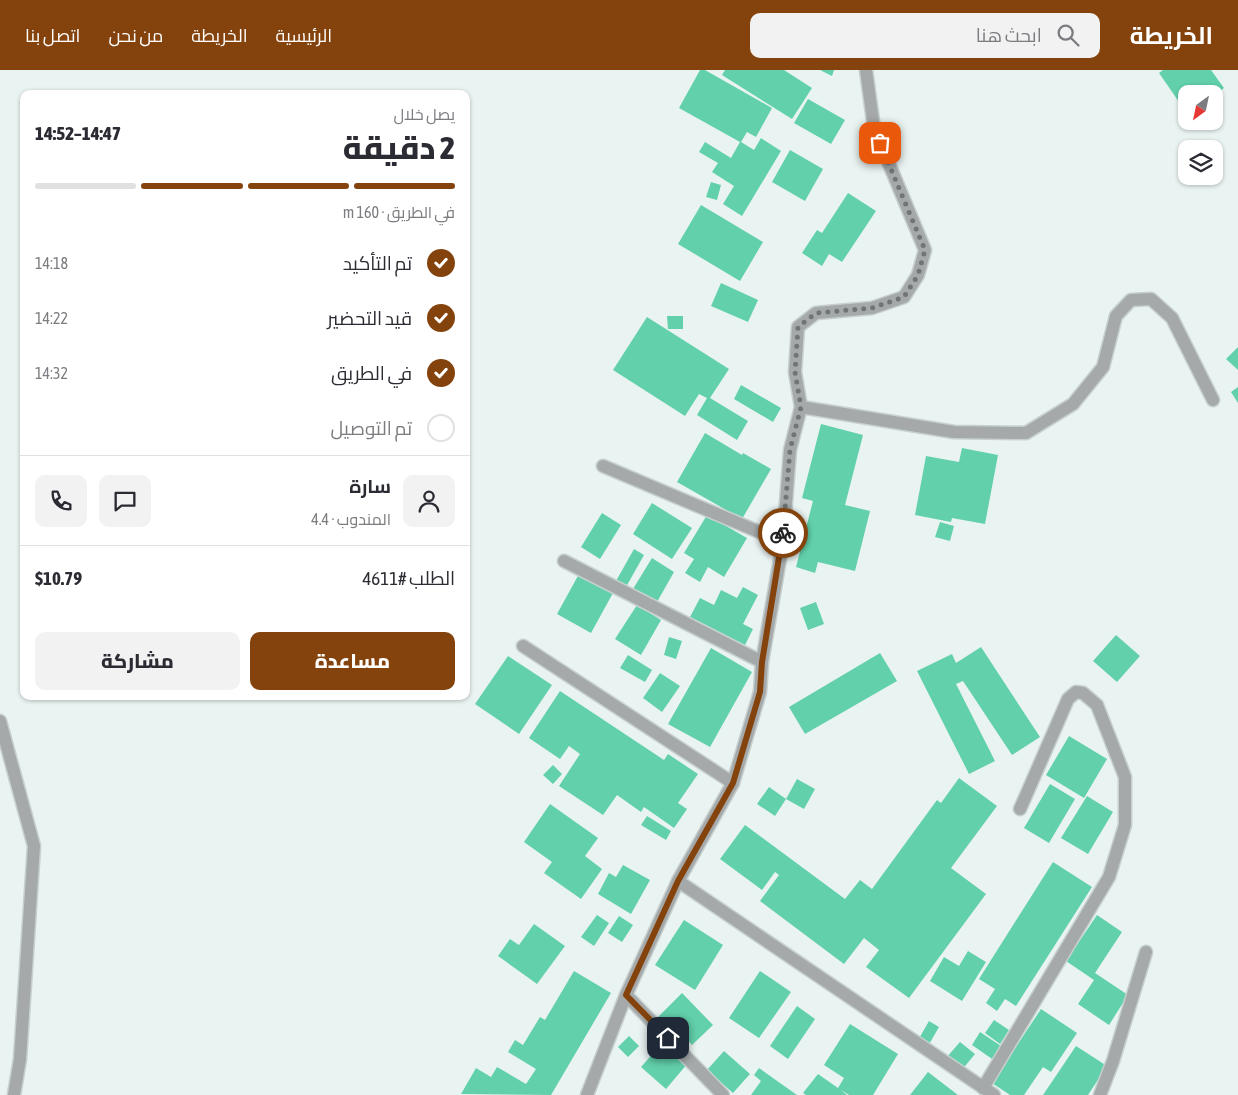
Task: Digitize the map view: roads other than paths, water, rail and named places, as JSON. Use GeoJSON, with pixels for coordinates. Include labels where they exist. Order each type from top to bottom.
{"type":"FeatureCollection","features":[{"type":"Feature","properties":{"kind":"street"},"geometry":{"type":"LineString","coordinates":[[587,1095],[626,995],[678,881],[733,783],[760,692],[762,662],[783,542],[790,450],[801,407],[795,372],[798,327],[816,313],[872,308],[904,297],[918,275],[925,250],[874,128],[866,70]]}},
{"type":"Feature","properties":{"kind":"street"},"geometry":{"type":"LineString","coordinates":[[801,407],[954,432],[1026,433],[1073,404],[1103,367],[1116,316],[1130,300],[1151,299],[1172,318],[1213,400]]}},
{"type":"Feature","properties":{"kind":"street"},"geometry":{"type":"LineString","coordinates":[[603,466],[783,542]]}},
{"type":"Feature","properties":{"kind":"street"},"geometry":{"type":"LineString","coordinates":[[564,561],[762,662]]}},
{"type":"Feature","properties":{"kind":"street"},"geometry":{"type":"LineString","coordinates":[[524,646],[733,783]]}},
{"type":"Feature","properties":{"kind":"street"},"geometry":{"type":"LineString","coordinates":[[678,881],[989,1092],[1109,877],[1124,826],[1125,777],[1096,705],[1083,693],[1076,692],[1068,699],[1020,809]]}},
{"type":"Feature","properties":{"kind":"street"},"geometry":{"type":"LineString","coordinates":[[0,721],[34,846],[20,1059],[14,1095]]}},
{"type":"Feature","properties":{"kind":"street"},"geometry":{"type":"LineString","coordinates":[[1100,1095],[1113,1062],[1146,952]]}},
{"type":"Feature","properties":{"kind":"street"},"geometry":{"type":"LineString","coordinates":[[626,995],[723,1095]]}}]}
